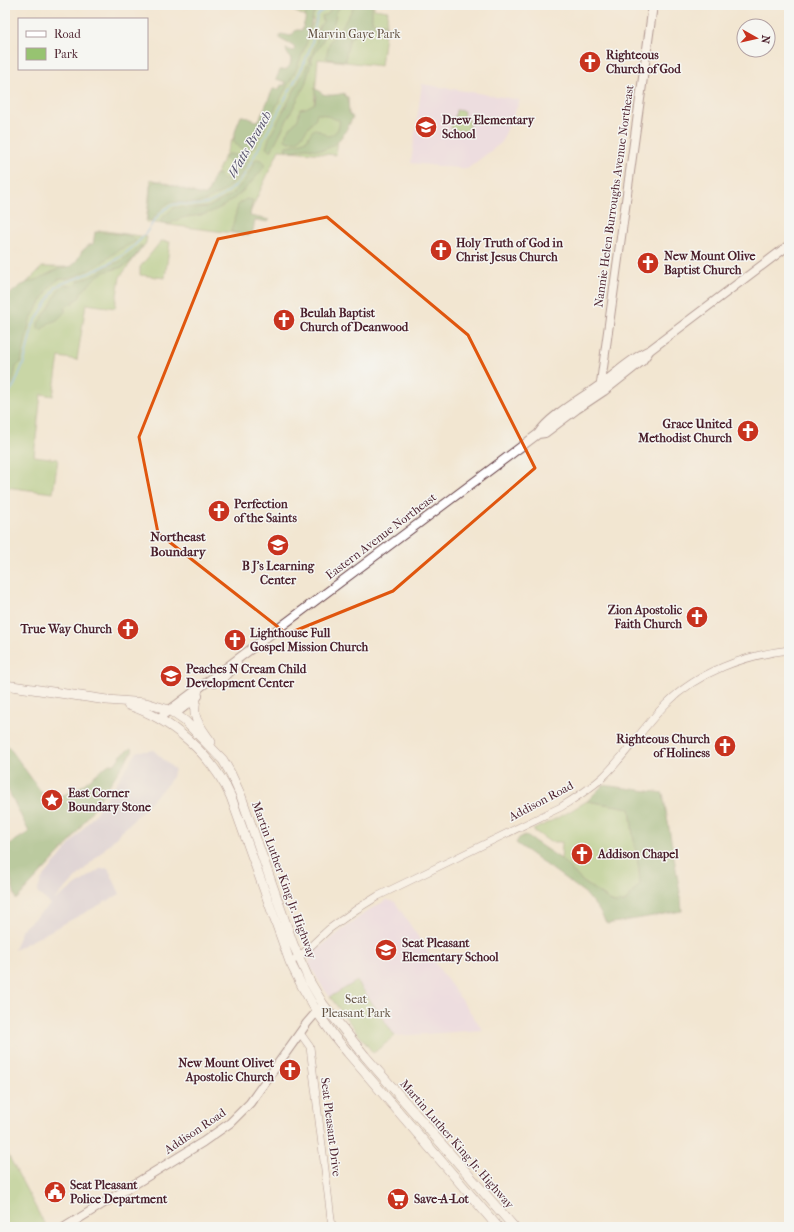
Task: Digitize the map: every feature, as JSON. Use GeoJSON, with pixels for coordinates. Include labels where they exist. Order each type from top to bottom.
{"type":"FeatureCollection","features":[{"type":"Feature","properties":{"kind":"main road","name":"Nannie Helen Burroughs Avenue Northeast"},"geometry":{"type":"LineString","coordinates":[[603,388],[653,5]]}},
{"type":"Feature","properties":{"kind":"main road","name":"Eastern Avenue Northeast"},"geometry":{"type":"LineString","coordinates":[[159,718],[169,710],[180,710],[197,693],[234,668],[239,658],[538,434],[542,427],[570,405],[603,388],[639,355],[650,350],[789,245]]}},
{"type":"Feature","properties":{"kind":"main road"},"geometry":{"type":"LineString","coordinates":[[5,685],[107,700]]}},
{"type":"Feature","properties":{"kind":"main road"},"geometry":{"type":"LineString","coordinates":[[197,693],[194,712],[196,720],[223,760]]}},
{"type":"Feature","properties":{"kind":"main road","name":"Martin Luther King Jr. Highway"},"geometry":{"type":"LineString","coordinates":[[107,700],[146,703],[169,710],[185,722],[223,760],[241,796],[268,877],[293,944],[310,982],[323,1004],[365,1056],[514,1227]]}},
{"type":"Feature","properties":{"kind":"main road","name":"Martin Luther King Jr. Highway"},"geometry":{"type":"LineString","coordinates":[[107,700],[136,708],[159,718],[176,729],[200,752],[223,781],[290,962],[317,1012],[360,1068],[498,1227]]}},
{"type":"Feature","properties":{"kind":"main road","name":"Addison Road"},"geometry":{"type":"LineString","coordinates":[[65,1227],[203,1142],[230,1123],[250,1103],[300,1033],[323,1004]]}},
{"type":"Feature","properties":{"kind":"street","name":"Addison Road"},"geometry":{"type":"LineString","coordinates":[[290,962],[299,957],[329,929],[352,912],[378,896],[561,807],[586,791],[603,777],[618,761],[666,704],[697,680],[752,657],[789,650]]}},
{"type":"Feature","properties":{"kind":"street","name":"Seat Pleasant Drive"},"geometry":{"type":"LineString","coordinates":[[300,1033],[310,1047],[332,1227]]}},
{"type":"Feature","properties":{"kind":"highlighted area"},"geometry":{"type":"Polygon","coordinates":[[[327,217],[468,335],[535,468],[393,591],[287,634],[158,533],[139,437],[218,239],[327,217]]]}},
{"type":"Feature","properties":{"kind":"shaded area"},"geometry":{"type":"Polygon","coordinates":[[[422,84],[520,100],[501,143],[467,169],[411,163],[422,84]]]}},
{"type":"Feature","properties":{"kind":"shaded area"},"geometry":{"type":"Polygon","coordinates":[[[153,750],[175,770],[169,782],[53,901],[100,869],[108,868],[120,894],[14,950],[22,929],[51,904],[37,893],[41,880],[95,814],[138,751],[153,750]]]}},
{"type":"Feature","properties":{"kind":"shaded area"},"geometry":{"type":"Polygon","coordinates":[[[387,900],[395,902],[438,967],[483,1030],[395,1036],[357,981],[330,997],[309,964],[312,953],[369,910],[387,900]]]}},
{"type":"Feature","properties":{"kind":"green space","name":"Marvin Gaye Park"},"geometry":{"type":"Polygon","coordinates":[[[291,5],[374,5],[374,9],[388,11],[381,66],[318,59],[314,106],[342,111],[336,155],[279,150],[240,234],[146,222],[151,179],[206,196],[240,123],[262,133],[314,21],[290,9],[291,5]]]}},
{"type":"Feature","properties":{"kind":"green space"},"geometry":{"type":"Polygon","coordinates":[[[308,5],[320,5],[313,15],[307,42],[296,70],[256,144],[251,150],[243,150],[234,142],[236,129],[241,116],[256,121],[259,120],[273,89],[279,89],[281,85],[285,85],[286,82],[276,79],[280,70],[287,69],[290,65],[291,59],[286,49],[293,51],[295,49],[293,46],[280,39],[279,36],[281,34],[291,36],[296,30],[302,30],[305,12],[308,5]]]}},
{"type":"Feature","properties":{"kind":"green space"},"geometry":{"type":"Polygon","coordinates":[[[337,5],[342,5],[337,11],[334,23],[329,28],[313,56],[305,85],[272,150],[268,150],[266,148],[269,138],[308,64],[316,44],[319,27],[323,22],[322,16],[328,14],[330,10],[337,5]]]}},
{"type":"Feature","properties":{"kind":"green space"},"geometry":{"type":"Polygon","coordinates":[[[355,5],[372,5],[372,22],[385,23],[385,30],[370,26],[363,29],[350,38],[346,61],[328,59],[326,57],[330,41],[340,30],[355,5]]]}},
{"type":"Feature","properties":{"kind":"green space"},"geometry":{"type":"Polygon","coordinates":[[[314,88],[325,95],[344,93],[345,96],[348,97],[349,114],[353,117],[340,139],[330,147],[318,150],[306,148],[293,151],[285,149],[286,146],[307,140],[314,129],[328,136],[333,134],[338,128],[339,120],[323,114],[317,114],[315,119],[298,141],[289,142],[285,140],[286,133],[298,119],[300,109],[306,108],[315,103],[316,96],[314,88]]]}},
{"type":"Feature","properties":{"kind":"green space"},"geometry":{"type":"Polygon","coordinates":[[[456,110],[464,111],[463,119],[470,120],[468,132],[451,129],[452,118],[455,118],[456,110]]]}},
{"type":"Feature","properties":{"kind":"green space"},"geometry":{"type":"Polygon","coordinates":[[[229,154],[246,156],[249,159],[242,174],[224,191],[199,203],[170,202],[164,206],[151,221],[147,219],[151,184],[161,181],[199,195],[206,195],[215,174],[219,174],[222,179],[225,180],[229,178],[237,167],[236,164],[226,160],[225,156],[229,154]]]}},
{"type":"Feature","properties":{"kind":"green space"},"geometry":{"type":"Polygon","coordinates":[[[256,159],[262,160],[264,167],[246,188],[231,201],[206,214],[184,217],[170,224],[160,222],[162,218],[175,207],[208,207],[231,195],[245,180],[256,159]]]}},
{"type":"Feature","properties":{"kind":"green space"},"geometry":{"type":"Polygon","coordinates":[[[246,199],[253,200],[250,216],[270,220],[268,222],[255,220],[253,231],[249,235],[231,232],[238,205],[246,199]]]}},
{"type":"Feature","properties":{"kind":"green space"},"geometry":{"type":"Polygon","coordinates":[[[99,230],[147,237],[146,243],[120,277],[115,308],[86,304],[77,360],[59,357],[53,396],[41,394],[34,456],[58,459],[53,493],[5,487],[5,300],[25,284],[42,267],[78,267],[96,251],[99,230]]]}},
{"type":"Feature","properties":{"kind":"green space"},"geometry":{"type":"Polygon","coordinates":[[[95,232],[127,235],[136,239],[135,242],[120,249],[97,266],[76,276],[67,279],[59,279],[49,288],[30,320],[21,362],[16,367],[13,383],[5,394],[5,298],[20,286],[58,269],[72,266],[82,251],[89,245],[93,244],[95,232]]]}},
{"type":"Feature","properties":{"kind":"green space"},"geometry":{"type":"Polygon","coordinates":[[[161,241],[170,242],[165,278],[140,275],[140,267],[161,241]]]}},
{"type":"Feature","properties":{"kind":"green space"},"geometry":{"type":"Polygon","coordinates":[[[141,245],[142,247],[128,264],[104,272],[96,277],[81,292],[80,297],[72,304],[65,307],[65,312],[57,320],[49,323],[41,330],[38,329],[38,323],[50,306],[59,289],[65,285],[73,286],[78,281],[92,276],[112,264],[119,262],[141,245]]]}},
{"type":"Feature","properties":{"kind":"green space"},"geometry":{"type":"Polygon","coordinates":[[[5,744],[9,747],[42,793],[52,796],[61,796],[78,788],[109,764],[115,764],[121,755],[131,748],[133,750],[71,841],[16,900],[10,876],[5,866],[5,847],[29,832],[5,784],[5,744]]]}},
{"type":"Feature","properties":{"kind":"green space"},"geometry":{"type":"Polygon","coordinates":[[[603,785],[663,793],[682,911],[607,924],[598,909],[585,893],[516,843],[519,838],[525,835],[561,859],[582,881],[614,903],[625,902],[640,884],[630,808],[587,801],[603,785]]]}},
{"type":"Feature","properties":{"kind":"green space"},"geometry":{"type":"Polygon","coordinates":[[[587,801],[630,808],[640,884],[625,902],[614,903],[582,881],[561,859],[562,842],[550,842],[533,830],[587,801]]]}},
{"type":"Feature","properties":{"kind":"green space","name":"Seat Pleasant Park"},"geometry":{"type":"Polygon","coordinates":[[[357,981],[395,1036],[373,1053],[330,997],[357,981]]]}},
{"type":"Feature","properties":{"kind":"green space"},"geometry":{"type":"Polygon","coordinates":[[[5,1149],[46,1227],[5,1227],[5,1149]]]}},
{"type":"Feature","properties":{"kind":"waterway","name":"Watts Branch"},"geometry":{"type":"LineString","coordinates":[[5,399],[15,384],[24,362],[33,325],[56,287],[104,266],[123,255],[144,236],[161,212],[170,206],[176,204],[201,205],[209,203],[222,196],[240,181],[303,66],[312,43],[317,16],[331,5]]}},
{"type":"Feature","properties":{"kind":"place","name":"Righteous Church of God"},"geometry":{"type":"Point","coordinates":[590,62]}},
{"type":"Feature","properties":{"kind":"place","name":"Drew Elementary School"},"geometry":{"type":"Point","coordinates":[426,127]}},
{"type":"Feature","properties":{"kind":"place","name":"Holy Truth of God in Christ Jesus Church"},"geometry":{"type":"Point","coordinates":[441,250]}},
{"type":"Feature","properties":{"kind":"place","name":"New Mount Olive Baptist Church"},"geometry":{"type":"Point","coordinates":[648,263]}},
{"type":"Feature","properties":{"kind":"place","name":"Beulah Baptist Church of Deanwood"},"geometry":{"type":"Point","coordinates":[284,320]}},
{"type":"Feature","properties":{"kind":"place","name":"Grace United Methodist Church"},"geometry":{"type":"Point","coordinates":[748,431]}},
{"type":"Feature","properties":{"kind":"place","name":"Perfection of the Saints"},"geometry":{"type":"Point","coordinates":[219,511]}},
{"type":"Feature","properties":{"kind":"place","name":"B J's Learning Center"},"geometry":{"type":"Point","coordinates":[278,545]}},
{"type":"Feature","properties":{"kind":"place","name":"Zion Apostolic Faith Church"},"geometry":{"type":"Point","coordinates":[697,617]}},
{"type":"Feature","properties":{"kind":"place","name":"True Way Church"},"geometry":{"type":"Point","coordinates":[128,629]}},
{"type":"Feature","properties":{"kind":"place","name":"Lighthouse Full Gospel Mission Church"},"geometry":{"type":"Point","coordinates":[235,640]}},
{"type":"Feature","properties":{"kind":"place","name":"Peaches N Cream Child Development Center"},"geometry":{"type":"Point","coordinates":[171,676]}},
{"type":"Feature","properties":{"kind":"place","name":"Righteous Church of Holiness"},"geometry":{"type":"Point","coordinates":[725,746]}},
{"type":"Feature","properties":{"kind":"place","name":"East Corner Boundary Stone"},"geometry":{"type":"Point","coordinates":[52,800]}},
{"type":"Feature","properties":{"kind":"place","name":"Addison Chapel"},"geometry":{"type":"Point","coordinates":[582,854]}},
{"type":"Feature","properties":{"kind":"place","name":"Seat Pleasant Elementary School"},"geometry":{"type":"Point","coordinates":[386,950]}},
{"type":"Feature","properties":{"kind":"place","name":"New Mount Olivet Apostolic Church"},"geometry":{"type":"Point","coordinates":[290,1070]}},
{"type":"Feature","properties":{"kind":"place","name":"Seat Pleasant Police Department"},"geometry":{"type":"Point","coordinates":[55,1192]}},
{"type":"Feature","properties":{"kind":"place","name":"Save-A-Lot"},"geometry":{"type":"Point","coordinates":[398,1199]}},
{"type":"Feature","properties":{"kind":"district","name":"Northeast Boundary"},"geometry":{"type":"Point","coordinates":[178,544]}}]}
